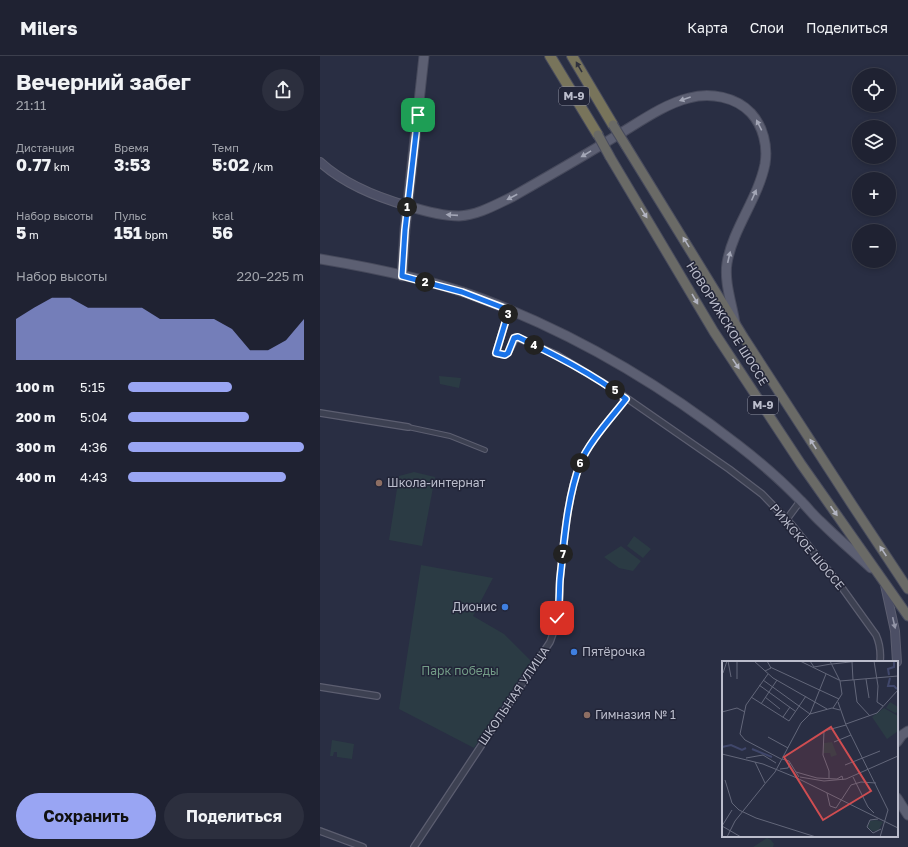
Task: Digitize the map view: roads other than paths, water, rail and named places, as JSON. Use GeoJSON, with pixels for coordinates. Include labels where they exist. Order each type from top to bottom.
{"type":"FeatureCollection","features":[{"type":"Feature","properties":{"kind":"highway","name":"НОВОРИЖСКОЕ ШОССЕ"},"geometry":{"type":"LineString","coordinates":[[550,56],[714,332],[801,464],[908,616]]}},
{"type":"Feature","properties":{"kind":"highway","name":"НОВОРИЖСКОЕ ШОССЕ"},"geometry":{"type":"LineString","coordinates":[[572,56],[735,323],[841,489],[907,587]]}},
{"type":"Feature","properties":{"kind":"main road"},"geometry":{"type":"LineString","coordinates":[[402,276],[424,56]]}},
{"type":"Feature","properties":{"kind":"main road"},"geometry":{"type":"LineString","coordinates":[[320,162],[339,177],[386,200],[423,211],[459,216],[490,208],[512,197],[672,104],[689,98],[702,96],[716,96],[729,99],[749,112],[757,121],[762,132],[766,149],[765,163],[760,182],[736,236],[727,264],[727,281],[735,323]]}},
{"type":"Feature","properties":{"kind":"main road"},"geometry":{"type":"LineString","coordinates":[[320,259],[402,276],[462,292],[509,310],[589,347],[680,403],[738,445],[801,500],[820,522],[877,573]]}},
{"type":"Feature","properties":{"kind":"main road","name":"М-9"},"geometry":{"type":"LineString","coordinates":[[885,585],[895,631],[897,661]]}},
{"type":"Feature","properties":{"kind":"main road"},"geometry":{"type":"LineString","coordinates":[[898,741],[902,735],[908,731]]}},
{"type":"Feature","properties":{"kind":"main road"},"geometry":{"type":"LineString","coordinates":[[898,800],[908,815]]}},
{"type":"Feature","properties":{"kind":"street","name":"РИЖСКОЕ ШОССЕ"},"geometry":{"type":"LineString","coordinates":[[509,310],[496,353],[505,355],[508,353],[514,338],[518,337],[557,356],[615,390],[762,494],[787,518],[840,585],[876,635],[880,643],[880,661]]}},
{"type":"Feature","properties":{"kind":"street","name":"ШКОЛЬНАЯ УЛИЦА"},"geometry":{"type":"LineString","coordinates":[[414,847],[550,642],[556,626],[559,610],[560,580],[568,516],[580,463],[595,438],[626,399]]}},
{"type":"Feature","properties":{"kind":"street"},"geometry":{"type":"LineString","coordinates":[[320,413],[408,427],[450,436],[485,450]]}},
{"type":"Feature","properties":{"kind":"street"},"geometry":{"type":"LineString","coordinates":[[787,518],[801,500]]}},
{"type":"Feature","properties":{"kind":"street"},"geometry":{"type":"LineString","coordinates":[[320,687],[377,696]]}},
{"type":"Feature","properties":{"kind":"street"},"geometry":{"type":"LineString","coordinates":[[320,831],[363,847]]}},
{"type":"Feature","properties":{"kind":"place","name":"Школа-интернат"},"geometry":{"type":"Point","coordinates":[379,483]}},
{"type":"Feature","properties":{"kind":"place","name":"Дионис"},"geometry":{"type":"Point","coordinates":[505,607]}},
{"type":"Feature","properties":{"kind":"place","name":"Пятёрочка"},"geometry":{"type":"Point","coordinates":[574,652]}},
{"type":"Feature","properties":{"kind":"place","name":"Гимназия № 1"},"geometry":{"type":"Point","coordinates":[587,715]}},
{"type":"Feature","properties":{"kind":"park label","name":"Парк победы"},"geometry":{"type":"Point","coordinates":[460,671]}}]}
